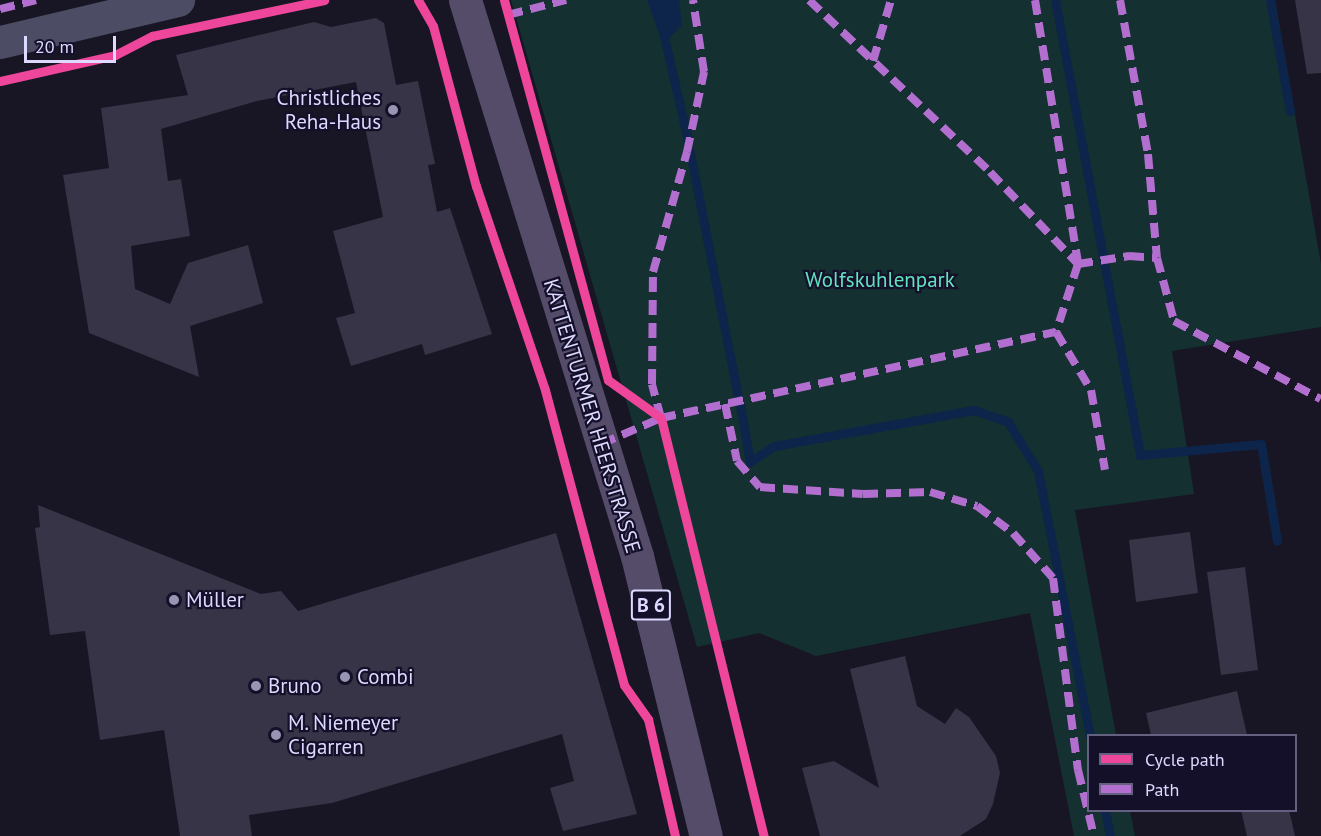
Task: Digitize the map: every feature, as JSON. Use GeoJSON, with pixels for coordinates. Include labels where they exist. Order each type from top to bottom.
{"type":"FeatureCollection","features":[{"type":"Feature","properties":{"kind":"main road","name":"KATTENTURMER HEERSTRASSE"},"geometry":{"type":"LineString","coordinates":[[465,0],[637,556],[706,836]]}},
{"type":"Feature","properties":{"kind":"street"},"geometry":{"type":"LineString","coordinates":[[0,42],[178,0]]}},
{"type":"Feature","properties":{"kind":"green space","name":"Wolfskuhlenpark"},"geometry":{"type":"Polygon","coordinates":[[[511,0],[1275,0],[1321,264],[1321,327],[1172,351],[1194,494],[1075,510],[1116,734],[1087,734],[1087,812],[1130,812],[1135,836],[1074,836],[1030,613],[816,656],[759,633],[697,647],[511,0]]]}},
{"type":"Feature","properties":{"kind":"water"},"geometry":{"type":"Polygon","coordinates":[[[647,0],[679,0],[682,25],[663,45],[647,0]]]}},
{"type":"Feature","properties":{"kind":"building"},"geometry":{"type":"Polygon","coordinates":[[[1295,0],[1321,0],[1321,73],[1307,74],[1295,0]]]}},
{"type":"Feature","properties":{"kind":"building"},"geometry":{"type":"Polygon","coordinates":[[[376,18],[384,23],[396,85],[418,81],[435,164],[428,165],[437,212],[450,208],[492,334],[425,355],[422,344],[351,366],[336,318],[355,313],[333,231],[383,217],[356,82],[257,101],[161,129],[168,181],[181,179],[190,236],[131,246],[135,289],[170,304],[188,263],[248,245],[263,303],[190,326],[199,377],[89,333],[63,175],[109,168],[101,108],[188,95],[176,55],[314,22],[331,27],[376,18]]]}},
{"type":"Feature","properties":{"kind":"building","name":"Combi"},"geometry":{"type":"Polygon","coordinates":[[[38,505],[261,594],[281,591],[298,611],[556,533],[637,814],[563,831],[550,788],[574,781],[562,734],[332,803],[249,815],[252,836],[180,836],[164,730],[100,740],[85,631],[50,635],[35,528],[40,527],[38,505]]]}},
{"type":"Feature","properties":{"kind":"building"},"geometry":{"type":"Polygon","coordinates":[[[1190,532],[1198,593],[1136,602],[1129,540],[1190,532]]]}},
{"type":"Feature","properties":{"kind":"building"},"geometry":{"type":"Polygon","coordinates":[[[1245,567],[1258,670],[1221,675],[1207,572],[1245,567]]]}},
{"type":"Feature","properties":{"kind":"building"},"geometry":{"type":"Polygon","coordinates":[[[905,656],[917,706],[945,724],[956,708],[969,717],[996,756],[1000,773],[993,804],[986,819],[960,836],[820,836],[802,768],[834,761],[879,788],[850,669],[905,656]]]}},
{"type":"Feature","properties":{"kind":"building"},"geometry":{"type":"Polygon","coordinates":[[[1237,691],[1247,734],[1151,734],[1146,713],[1237,691]]]}},
{"type":"Feature","properties":{"kind":"building"},"geometry":{"type":"Polygon","coordinates":[[[1241,812],[1289,812],[1295,836],[1247,836],[1241,812]]]}},
{"type":"Feature","properties":{"kind":"waterway"},"geometry":{"type":"LineString","coordinates":[[1055,0],[1140,455],[1261,444],[1277,541]]}},
{"type":"Feature","properties":{"kind":"waterway"},"geometry":{"type":"LineString","coordinates":[[1270,0],[1290,111]]}},
{"type":"Feature","properties":{"kind":"waterway"},"geometry":{"type":"LineString","coordinates":[[663,32],[688,140]]}},
{"type":"Feature","properties":{"kind":"waterway"},"geometry":{"type":"LineString","coordinates":[[690,152],[738,397]]}},
{"type":"Feature","properties":{"kind":"waterway"},"geometry":{"type":"LineString","coordinates":[[740,405],[750,462],[774,446],[974,410],[1008,422],[1038,471],[1090,734]]}},
{"type":"Feature","properties":{"kind":"waterway"},"geometry":{"type":"LineString","coordinates":[[1105,812],[1110,836]]}},
{"type":"Feature","properties":{"kind":"marked path"},"geometry":{"type":"LineString","coordinates":[[0,9],[36,0]]}},
{"type":"Feature","properties":{"kind":"marked path"},"geometry":{"type":"LineString","coordinates":[[508,15],[566,0]]}},
{"type":"Feature","properties":{"kind":"marked path"},"geometry":{"type":"LineString","coordinates":[[661,418],[652,384],[653,272],[687,152],[704,72],[693,0]]}},
{"type":"Feature","properties":{"kind":"marked path"},"geometry":{"type":"LineString","coordinates":[[809,0],[990,172],[1078,264],[1129,256],[1157,258]]}},
{"type":"Feature","properties":{"kind":"marked path"},"geometry":{"type":"LineString","coordinates":[[873,61],[891,0]]}},
{"type":"Feature","properties":{"kind":"marked path"},"geometry":{"type":"LineString","coordinates":[[1035,0],[1078,264],[1056,332],[1091,390],[1105,470]]}},
{"type":"Feature","properties":{"kind":"marked path"},"geometry":{"type":"LineString","coordinates":[[1120,0],[1148,154],[1157,258],[1174,321],[1321,399]]}},
{"type":"Feature","properties":{"kind":"marked path"},"geometry":{"type":"LineString","coordinates":[[601,444],[661,418],[1056,332]]}},
{"type":"Feature","properties":{"kind":"marked path"},"geometry":{"type":"LineString","coordinates":[[725,404],[737,461],[760,487],[863,494],[930,492],[977,506],[1013,533],[1053,578],[1078,770],[1087,807]]}},
{"type":"Feature","properties":{"kind":"marked path"},"geometry":{"type":"LineString","coordinates":[[1088,812],[1094,836]]}},
{"type":"Feature","properties":{"kind":"cycle path"},"geometry":{"type":"LineString","coordinates":[[0,81],[115,55],[152,36],[324,0]]}},
{"type":"Feature","properties":{"kind":"cycle path"},"geometry":{"type":"LineString","coordinates":[[418,0],[433,26],[476,186],[545,390],[624,685],[648,719],[675,836]]}},
{"type":"Feature","properties":{"kind":"cycle path"},"geometry":{"type":"LineString","coordinates":[[504,0],[608,380],[661,418],[764,836]]}},
{"type":"Feature","properties":{"kind":"place","name":"Christliches Reha-Haus"},"geometry":{"type":"Point","coordinates":[393,110]}},
{"type":"Feature","properties":{"kind":"place","name":"Müller"},"geometry":{"type":"Point","coordinates":[174,600]}},
{"type":"Feature","properties":{"kind":"place","name":"Combi"},"geometry":{"type":"Point","coordinates":[345,677]}},
{"type":"Feature","properties":{"kind":"place","name":"Bruno"},"geometry":{"type":"Point","coordinates":[256,686]}},
{"type":"Feature","properties":{"kind":"place","name":"M. Niemeyer Cigarren"},"geometry":{"type":"Point","coordinates":[276,735]}}]}
